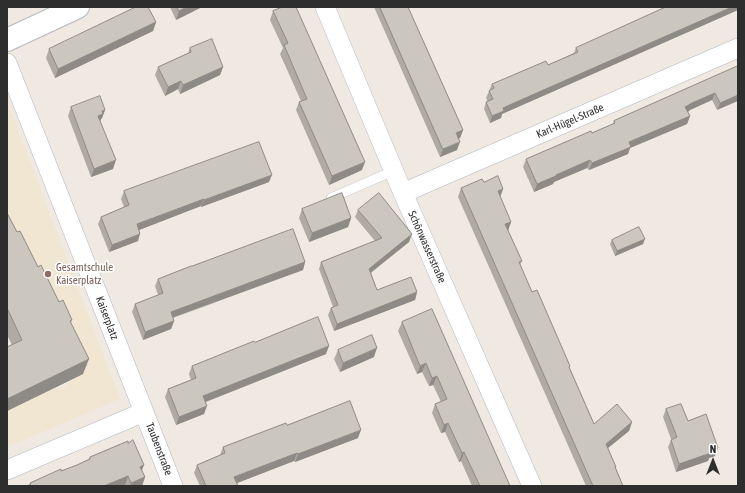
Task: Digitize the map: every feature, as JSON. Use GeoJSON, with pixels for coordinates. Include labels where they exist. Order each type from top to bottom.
{"type":"FeatureCollection","features":[{"type":"Feature","properties":{"kind":"street"},"geometry":{"type":"LineString","coordinates":[[7,40],[78,7]]}},
{"type":"Feature","properties":{"kind":"street","name":"Schönwasserstraße"},"geometry":{"type":"LineString","coordinates":[[325,7],[403,193],[532,486]]}},
{"type":"Feature","properties":{"kind":"street","name":"Karl-Hügel-Straße"},"geometry":{"type":"LineString","coordinates":[[403,193],[738,48]]}},
{"type":"Feature","properties":{"kind":"street","name":"Kaiserplatz"},"geometry":{"type":"LineString","coordinates":[[7,63],[144,412]]}},
{"type":"Feature","properties":{"kind":"street"},"geometry":{"type":"LineString","coordinates":[[7,470],[144,412]]}},
{"type":"Feature","properties":{"kind":"street","name":"Taubenstraße"},"geometry":{"type":"LineString","coordinates":[[144,412],[173,486]]}},
{"type":"Feature","properties":{"kind":"lane"},"geometry":{"type":"LineString","coordinates":[[326,200],[394,171]]}},
{"type":"Feature","properties":{"kind":"shaded area","name":"Gesamtschule Kaiserplatz"},"geometry":{"type":"Polygon","coordinates":[[[7,101],[120,399],[7,447],[7,411],[57,387],[59,390],[67,386],[66,383],[83,374],[7,249],[7,101]]]}},
{"type":"Feature","properties":{"kind":"building"},"geometry":{"type":"Polygon","coordinates":[[[136,7],[148,7],[156,22],[58,69],[49,49],[136,7]]]}},
{"type":"Feature","properties":{"kind":"building"},"geometry":{"type":"Polygon","coordinates":[[[177,7],[187,7],[179,11],[177,7]]]}},
{"type":"Feature","properties":{"kind":"building"},"geometry":{"type":"Polygon","coordinates":[[[283,7],[296,7],[365,162],[332,176],[299,102],[307,99],[284,45],[288,43],[273,11],[283,7]]]}},
{"type":"Feature","properties":{"kind":"building"},"geometry":{"type":"Polygon","coordinates":[[[380,7],[408,7],[463,130],[456,133],[460,142],[443,149],[380,7]]]}},
{"type":"Feature","properties":{"kind":"building"},"geometry":{"type":"Polygon","coordinates":[[[666,7],[732,7],[514,103],[503,108],[504,111],[492,116],[486,102],[493,99],[489,91],[494,88],[492,84],[546,61],[548,65],[578,52],[576,48],[666,7]]]}},
{"type":"Feature","properties":{"kind":"building"},"geometry":{"type":"Polygon","coordinates":[[[212,39],[223,67],[183,85],[181,81],[168,87],[158,67],[191,52],[190,48],[212,39]]]}},
{"type":"Feature","properties":{"kind":"building"},"geometry":{"type":"Polygon","coordinates":[[[738,66],[738,95],[720,103],[715,93],[692,103],[685,107],[690,116],[629,142],[631,147],[592,163],[590,160],[537,184],[526,159],[591,131],[592,133],[615,123],[614,121],[738,66]]]}},
{"type":"Feature","properties":{"kind":"building"},"geometry":{"type":"Polygon","coordinates":[[[100,96],[105,110],[102,111],[103,114],[98,116],[116,160],[94,169],[71,107],[100,96]]]}},
{"type":"Feature","properties":{"kind":"building"},"geometry":{"type":"Polygon","coordinates":[[[259,142],[272,175],[137,224],[140,234],[112,245],[101,217],[129,205],[124,191],[259,142]]]}},
{"type":"Feature","properties":{"kind":"building"},"geometry":{"type":"Polygon","coordinates":[[[498,176],[503,189],[498,191],[511,222],[505,224],[522,261],[519,262],[532,292],[537,290],[594,424],[617,404],[632,422],[606,444],[623,486],[593,486],[461,188],[482,179],[484,182],[498,176]]]}},
{"type":"Feature","properties":{"kind":"building"},"geometry":{"type":"Polygon","coordinates":[[[342,193],[351,218],[312,233],[302,209],[342,193]]]}},
{"type":"Feature","properties":{"kind":"building"},"geometry":{"type":"Polygon","coordinates":[[[379,193],[412,234],[369,269],[377,290],[411,277],[417,292],[337,324],[331,308],[338,305],[321,262],[382,238],[358,210],[379,193]]]}},
{"type":"Feature","properties":{"kind":"building"},"geometry":{"type":"Polygon","coordinates":[[[7,213],[17,232],[20,231],[38,267],[41,265],[59,302],[63,300],[72,320],[70,321],[89,359],[7,399],[7,347],[22,340],[7,308],[7,213]]]}},
{"type":"Feature","properties":{"kind":"building"},"geometry":{"type":"Polygon","coordinates":[[[639,227],[645,239],[617,251],[612,240],[639,227]]]}},
{"type":"Feature","properties":{"kind":"building"},"geometry":{"type":"Polygon","coordinates":[[[293,229],[305,262],[171,312],[174,321],[145,332],[135,304],[163,293],[158,279],[293,229]]]}},
{"type":"Feature","properties":{"kind":"building"},"geometry":{"type":"Polygon","coordinates":[[[432,309],[510,486],[480,486],[448,423],[444,425],[435,404],[447,399],[437,376],[432,378],[426,363],[420,366],[402,322],[432,309]]]}},
{"type":"Feature","properties":{"kind":"building"},"geometry":{"type":"Polygon","coordinates":[[[318,317],[329,346],[203,396],[207,406],[179,417],[168,389],[196,378],[192,366],[318,317]]]}},
{"type":"Feature","properties":{"kind":"building"},"geometry":{"type":"Polygon","coordinates":[[[372,335],[377,348],[343,363],[338,350],[372,335]]]}},
{"type":"Feature","properties":{"kind":"building"},"geometry":{"type":"Polygon","coordinates":[[[350,401],[361,430],[234,477],[238,486],[206,486],[197,465],[225,453],[223,447],[350,401]]]}},
{"type":"Feature","properties":{"kind":"building"},"geometry":{"type":"Polygon","coordinates":[[[681,404],[688,421],[706,414],[718,448],[710,451],[711,453],[679,464],[671,440],[677,437],[666,409],[681,404]]]}},
{"type":"Feature","properties":{"kind":"building"},"geometry":{"type":"Polygon","coordinates":[[[133,440],[144,465],[140,467],[145,477],[131,483],[128,476],[104,486],[27,486],[31,484],[30,483],[61,469],[61,471],[77,465],[90,459],[90,457],[133,440]]]}},
{"type":"Feature","properties":{"kind":"place","name":"Gesamtschule Kaiserplatz"},"geometry":{"type":"Point","coordinates":[48,274]}}]}
